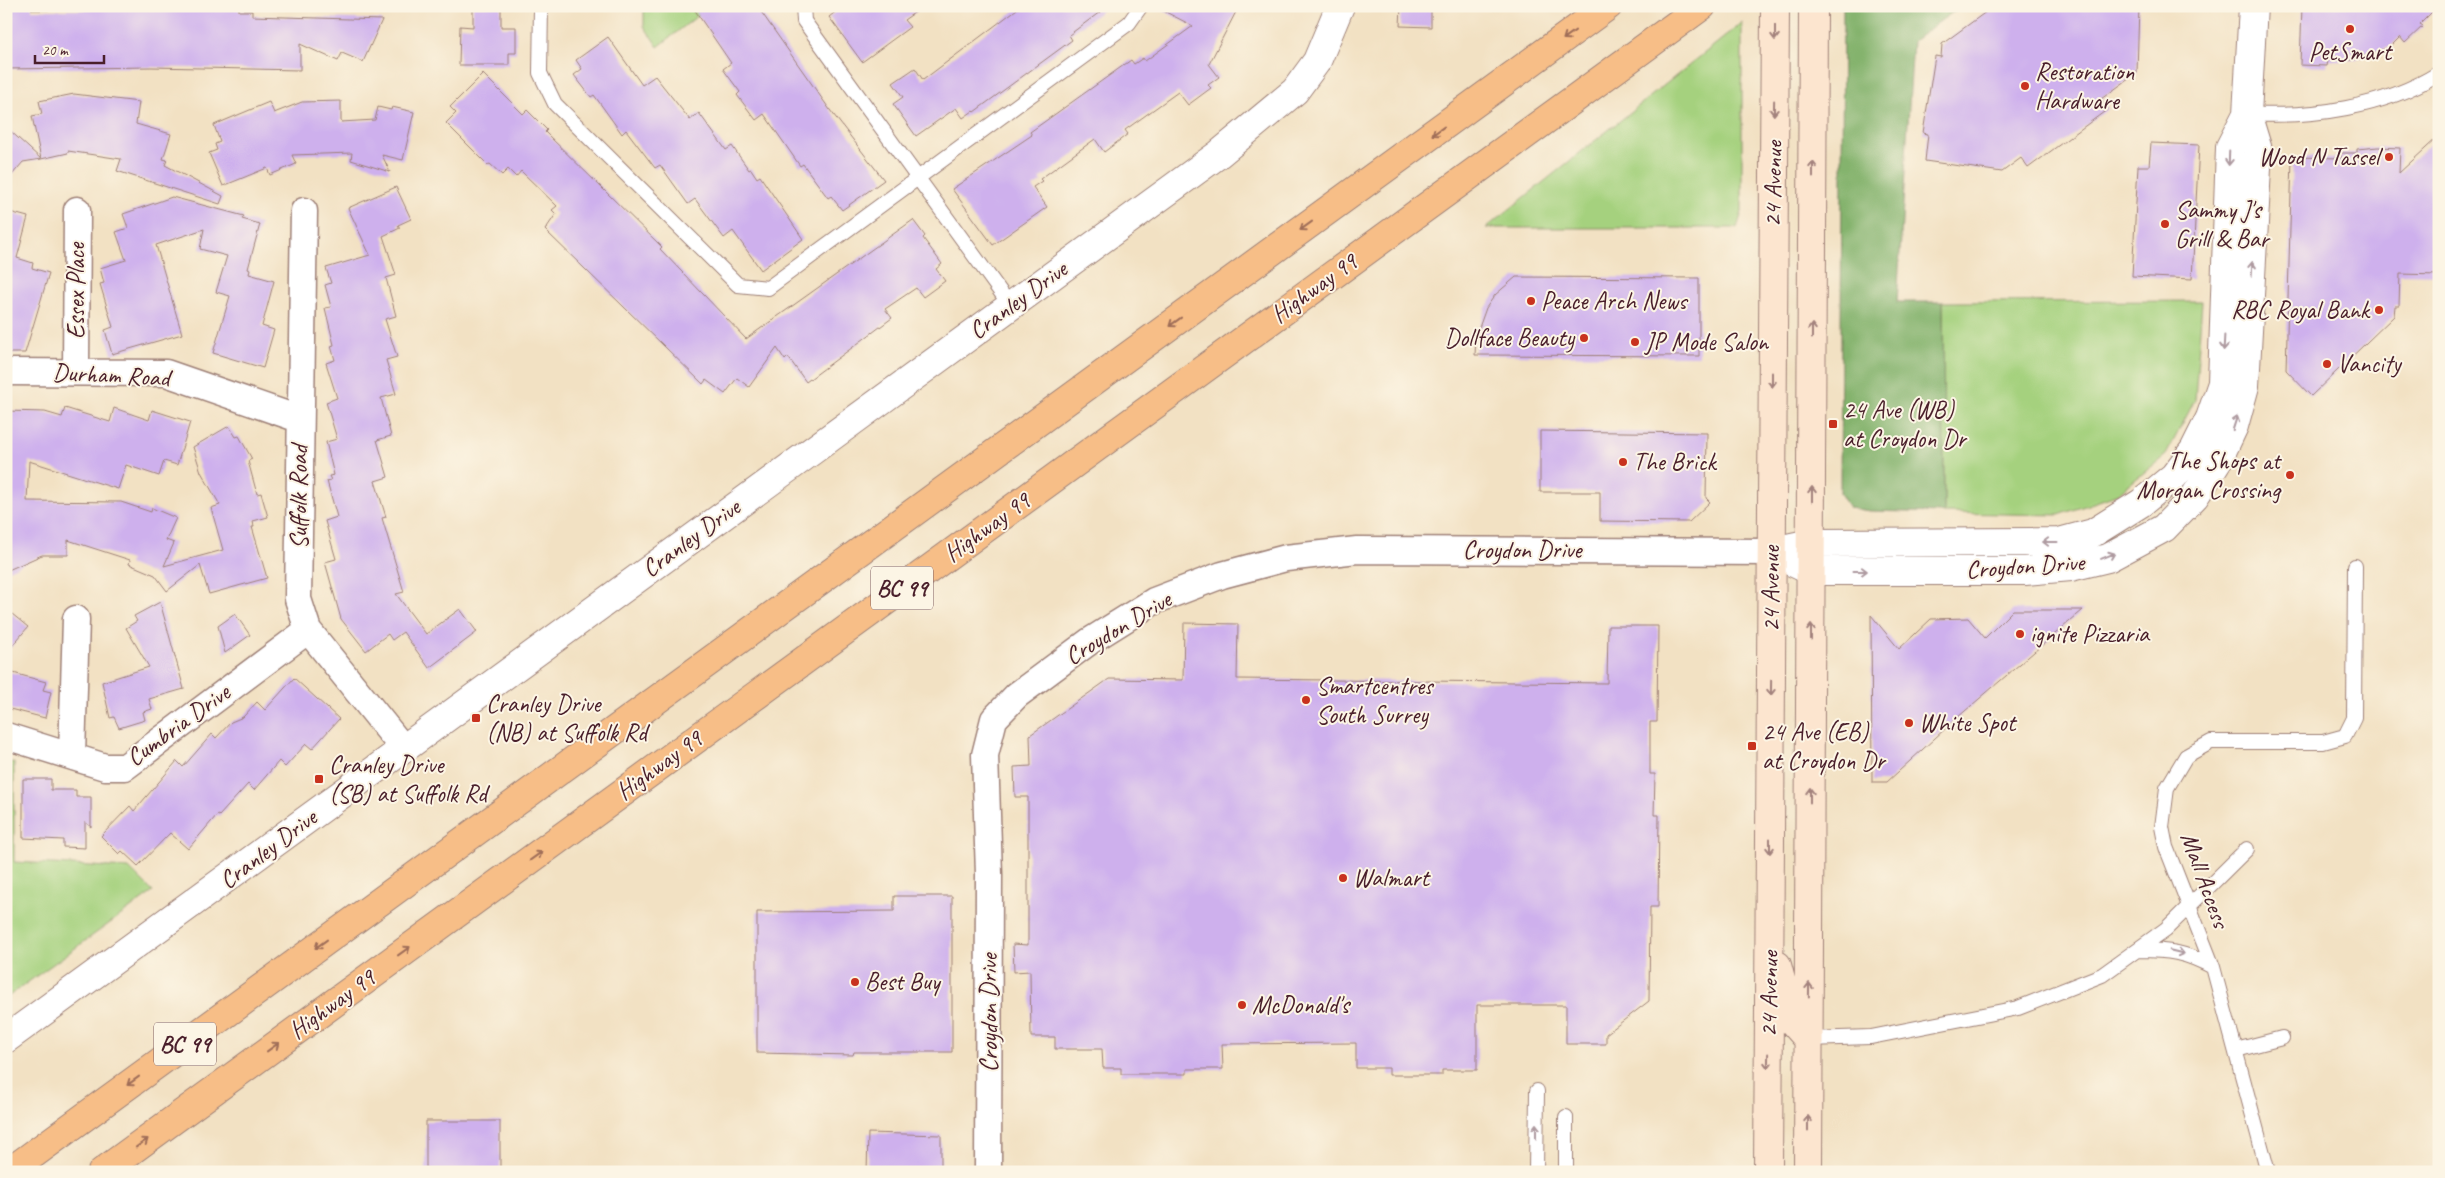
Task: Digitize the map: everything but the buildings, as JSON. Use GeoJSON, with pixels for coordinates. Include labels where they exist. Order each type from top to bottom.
{"type":"FeatureCollection","features":[{"type":"Feature","properties":{"kind":"highway","name":"BC 99"},"geometry":{"type":"LineString","coordinates":[[9,1172],[1608,6]]}},
{"type":"Feature","properties":{"kind":"highway","name":"Highway 99"},"geometry":{"type":"LineString","coordinates":[[102,1172],[1702,6]]}},
{"type":"Feature","properties":{"kind":"main road","name":"24 Avenue"},"geometry":{"type":"LineString","coordinates":[[1768,1172],[1775,6]]}},
{"type":"Feature","properties":{"kind":"main road","name":"24 Avenue"},"geometry":{"type":"LineString","coordinates":[[1808,1172],[1813,6]]}},
{"type":"Feature","properties":{"kind":"main road"},"geometry":{"type":"LineString","coordinates":[[1769,942],[1792,1021],[1808,1039]]}},
{"type":"Feature","properties":{"kind":"street","name":"Cranley Drive"},"geometry":{"type":"LineString","coordinates":[[6,1039],[1219,154],[1295,91],[1317,61],[1340,6]]}},
{"type":"Feature","properties":{"kind":"street","name":"Croydon Drive"},"geometry":{"type":"LineString","coordinates":[[1771,552],[1811,571],[2025,571],[2071,568],[2108,558],[2164,528],[2195,496],[2218,460],[2234,426],[2245,386],[2258,150],[2247,114],[2253,6]]}},
{"type":"Feature","properties":{"kind":"street","name":"Croydon Drive"},"geometry":{"type":"LineString","coordinates":[[988,1172],[989,874],[985,755],[994,718],[1017,695],[1090,641],[1154,601],[1222,575],[1286,558],[1357,550],[1771,552],[1811,542],[2060,542],[2093,533],[2142,503],[2174,476],[2198,442],[2210,418],[2222,383],[2230,147],[2247,114]]}},
{"type":"Feature","properties":{"kind":"street","name":"Essex Place"},"geometry":{"type":"LineString","coordinates":[[76,372],[77,210]]}},
{"type":"Feature","properties":{"kind":"street","name":"Suffolk Road"},"geometry":{"type":"LineString","coordinates":[[304,211],[298,599],[308,630],[403,748]]}},
{"type":"Feature","properties":{"kind":"street","name":"Durham Road"},"geometry":{"type":"LineString","coordinates":[[6,372],[166,373],[300,419]]}},
{"type":"Feature","properties":{"kind":"street"},"geometry":{"type":"LineString","coordinates":[[72,756],[76,619]]}},
{"type":"Feature","properties":{"kind":"street","name":"Cumbria Drive"},"geometry":{"type":"LineString","coordinates":[[6,736],[105,768],[125,767],[308,630]]}},
{"type":"Feature","properties":{"kind":"lane"},"geometry":{"type":"LineString","coordinates":[[541,6],[540,73],[555,104],[738,285],[768,288],[1128,24],[1142,6]]}},
{"type":"Feature","properties":{"kind":"lane"},"geometry":{"type":"LineString","coordinates":[[803,6],[804,22],[1010,305]]}},
{"type":"Feature","properties":{"kind":"lane"},"geometry":{"type":"LineString","coordinates":[[2247,114],[2290,116],[2336,111],[2379,99],[2426,81],[2439,73]]}},
{"type":"Feature","properties":{"kind":"lane","name":"Mall Access"},"geometry":{"type":"LineString","coordinates":[[2268,1172],[2212,968],[2190,905],[2166,847],[2162,827],[2167,788],[2186,756],[2211,742],[2323,742],[2345,736],[2354,718],[2355,566]]}},
{"type":"Feature","properties":{"kind":"lane"},"geometry":{"type":"LineString","coordinates":[[1808,1039],[1871,1037],[2018,1008],[2102,975],[2166,928],[2247,849]]}},
{"type":"Feature","properties":{"kind":"lane"},"geometry":{"type":"LineString","coordinates":[[2138,950],[2168,950],[2182,953],[2212,968]]}},
{"type":"Feature","properties":{"kind":"lane"},"geometry":{"type":"LineString","coordinates":[[2236,1050],[2282,1038]]}},
{"type":"Feature","properties":{"kind":"lane"},"geometry":{"type":"LineString","coordinates":[[1536,1172],[1537,1091]]}},
{"type":"Feature","properties":{"kind":"lane"},"geometry":{"type":"LineString","coordinates":[[1566,1117],[1566,1172]]}},
{"type":"Feature","properties":{"kind":"green space"},"geometry":{"type":"Polygon","coordinates":[[[644,6],[710,6],[658,47],[644,26],[644,6]]]}},
{"type":"Feature","properties":{"kind":"green space"},"geometry":{"type":"Polygon","coordinates":[[[1843,6],[1961,6],[1913,41],[1897,302],[1943,302],[1944,513],[1870,511],[1849,508],[1840,493],[1843,6]]]}},
{"type":"Feature","properties":{"kind":"green space"},"geometry":{"type":"Polygon","coordinates":[[[1742,23],[1742,212],[1737,228],[1486,228],[1742,23]]]}},
{"type":"Feature","properties":{"kind":"green space"},"geometry":{"type":"Polygon","coordinates":[[[2202,301],[2195,400],[2166,455],[2116,495],[2059,515],[1944,513],[1943,302],[2202,301]]]}},
{"type":"Feature","properties":{"kind":"green space"},"geometry":{"type":"Polygon","coordinates":[[[6,761],[14,763],[14,862],[129,868],[153,892],[6,998],[6,761]]]}},
{"type":"Feature","properties":{"kind":"place","name":"PetSmart"},"geometry":{"type":"Point","coordinates":[2350,29]}},
{"type":"Feature","properties":{"kind":"place","name":"Restoration Hardware"},"geometry":{"type":"Point","coordinates":[2025,86]}},
{"type":"Feature","properties":{"kind":"place","name":"Wood N Tassel"},"geometry":{"type":"Point","coordinates":[2389,157]}},
{"type":"Feature","properties":{"kind":"place","name":"Sammy J's Grill & Bar"},"geometry":{"type":"Point","coordinates":[2165,224]}},
{"type":"Feature","properties":{"kind":"place","name":"Peace Arch News"},"geometry":{"type":"Point","coordinates":[1531,301]}},
{"type":"Feature","properties":{"kind":"place","name":"RBC Royal Bank"},"geometry":{"type":"Point","coordinates":[2379,310]}},
{"type":"Feature","properties":{"kind":"place","name":"Dollface Beauty"},"geometry":{"type":"Point","coordinates":[1584,338]}},
{"type":"Feature","properties":{"kind":"place","name":"JP Mode Salon"},"geometry":{"type":"Point","coordinates":[1635,342]}},
{"type":"Feature","properties":{"kind":"place","name":"Vancity"},"geometry":{"type":"Point","coordinates":[2327,364]}},
{"type":"Feature","properties":{"kind":"place","name":"24 Ave (WB) at Croydon Dr"},"geometry":{"type":"Point","coordinates":[1833,424]}},
{"type":"Feature","properties":{"kind":"place","name":"The Brick"},"geometry":{"type":"Point","coordinates":[1623,462]}},
{"type":"Feature","properties":{"kind":"place","name":"The Shops at Morgan Crossing"},"geometry":{"type":"Point","coordinates":[2290,475]}},
{"type":"Feature","properties":{"kind":"place","name":"ignite Pizzaria"},"geometry":{"type":"Point","coordinates":[2020,634]}},
{"type":"Feature","properties":{"kind":"place","name":"Smartcentres South Surrey"},"geometry":{"type":"Point","coordinates":[1306,700]}},
{"type":"Feature","properties":{"kind":"place","name":"Cranley Drive (NB) at Suffolk Rd"},"geometry":{"type":"Point","coordinates":[476,718]}},
{"type":"Feature","properties":{"kind":"place","name":"White Spot"},"geometry":{"type":"Point","coordinates":[1909,723]}},
{"type":"Feature","properties":{"kind":"place","name":"24 Ave (EB) at Croydon Dr"},"geometry":{"type":"Point","coordinates":[1752,746]}},
{"type":"Feature","properties":{"kind":"place","name":"Cranley Drive (SB) at Suffolk Rd"},"geometry":{"type":"Point","coordinates":[319,779]}},
{"type":"Feature","properties":{"kind":"place","name":"Walmart"},"geometry":{"type":"Point","coordinates":[1343,878]}},
{"type":"Feature","properties":{"kind":"place","name":"Best Buy"},"geometry":{"type":"Point","coordinates":[855,982]}},
{"type":"Feature","properties":{"kind":"place","name":"McDonald's"},"geometry":{"type":"Point","coordinates":[1242,1005]}}]}
